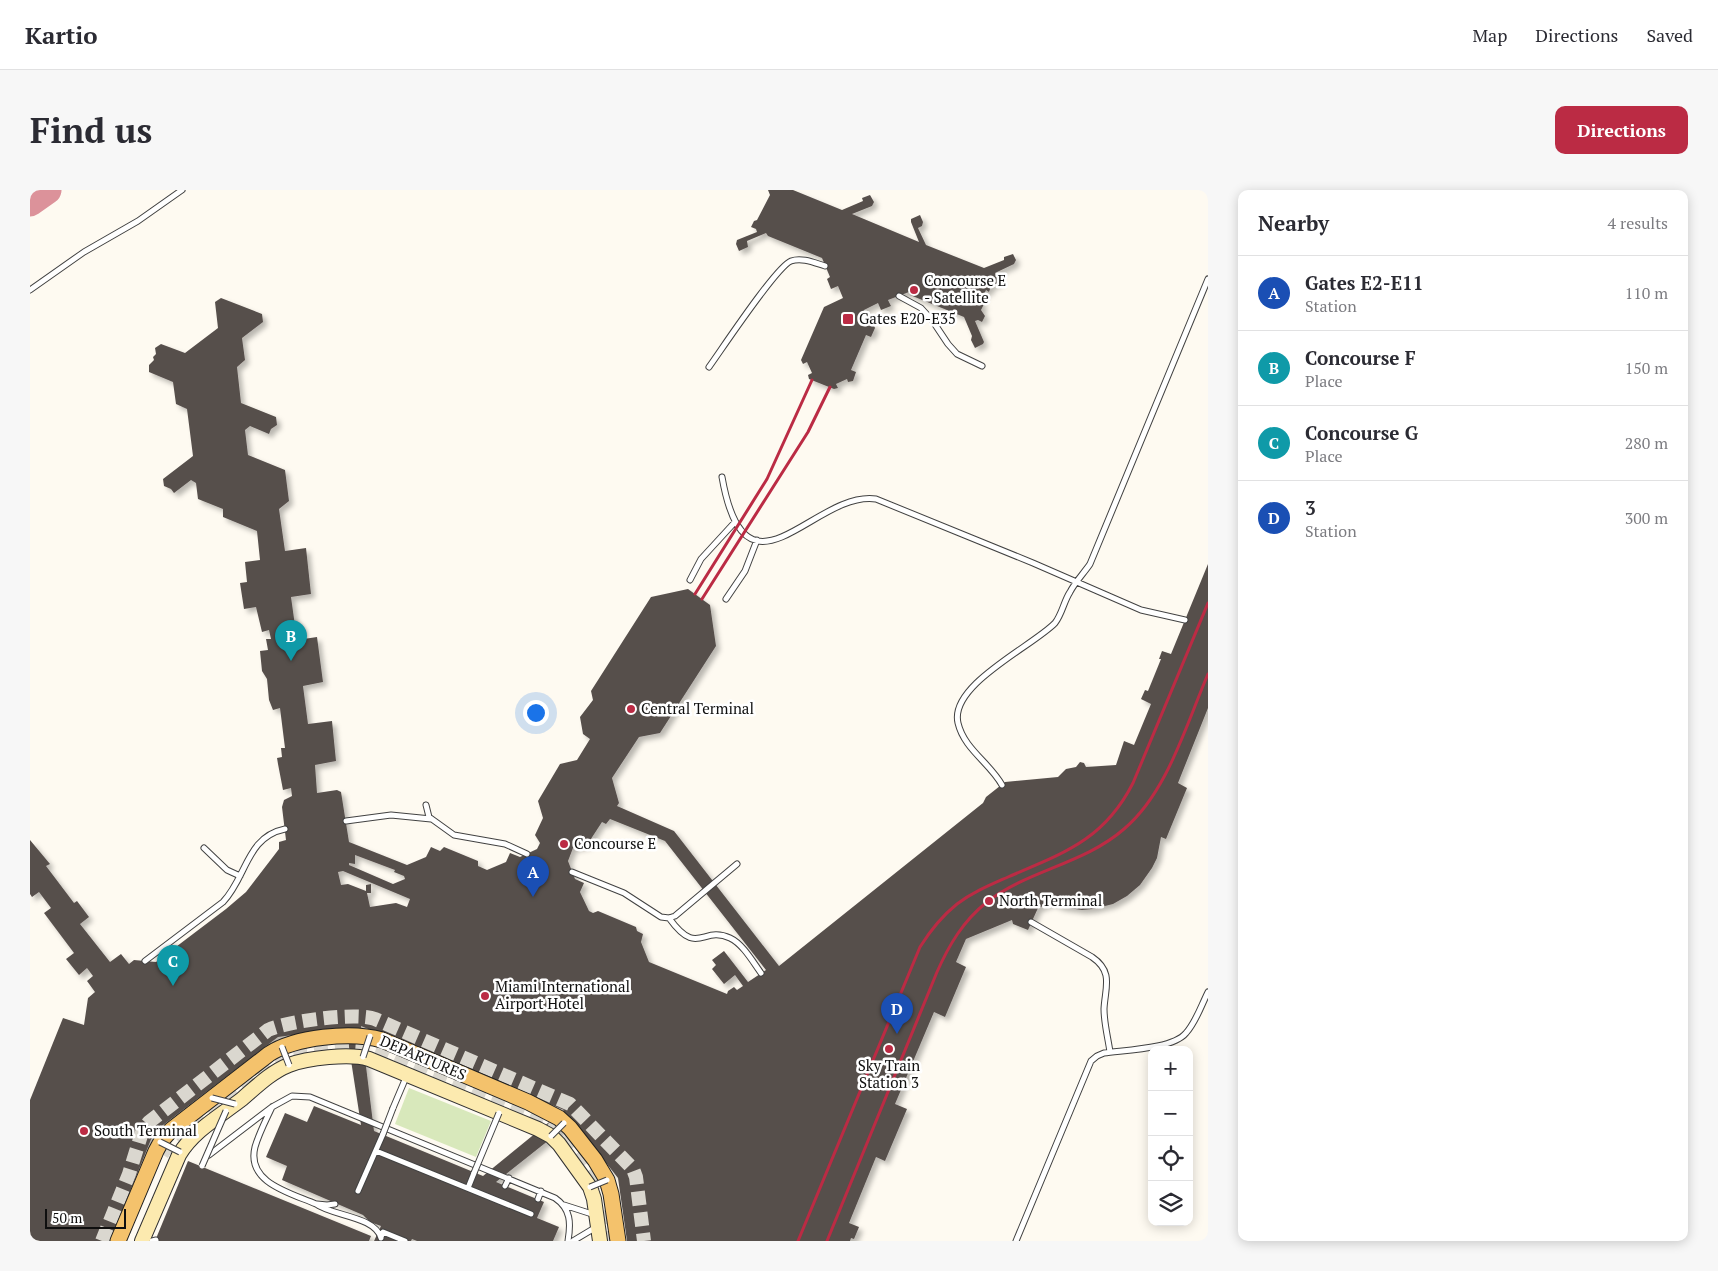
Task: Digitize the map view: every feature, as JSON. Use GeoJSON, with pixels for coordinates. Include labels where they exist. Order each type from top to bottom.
{"type":"FeatureCollection","features":[{"type":"Feature","properties":{"kind":"main road","name":"DEPARTURES"},"geometry":{"type":"LineString","coordinates":[[118,1241],[160,1142],[171,1130],[268,1054],[295,1042],[344,1036],[370,1036],[382,1040],[553,1114],[564,1123],[595,1160],[607,1180],[618,1241]]}},
{"type":"Feature","properties":{"kind":"main road","name":"DEPARTURES"},"geometry":{"type":"LineString","coordinates":[[150,1241],[180,1152],[191,1139],[277,1072],[289,1065],[304,1061],[341,1057],[363,1057],[551,1136],[564,1150],[590,1187],[595,1208],[597,1235]]}},
{"type":"Feature","properties":{"kind":"lane"},"geometry":{"type":"LineString","coordinates":[[30,290],[84,252],[138,221],[182,190]]}},
{"type":"Feature","properties":{"kind":"lane"},"geometry":{"type":"LineString","coordinates":[[709,367],[786,264],[799,259],[825,266]]}},
{"type":"Feature","properties":{"kind":"lane"},"geometry":{"type":"LineString","coordinates":[[1002,786],[994,773],[964,739],[959,726],[957,711],[964,699],[992,669],[1055,622],[1069,592],[1090,564],[1208,279]]}},
{"type":"Feature","properties":{"kind":"lane"},"geometry":{"type":"LineString","coordinates":[[899,296],[921,308],[957,354],[982,366]]}},
{"type":"Feature","properties":{"kind":"lane"},"geometry":{"type":"LineString","coordinates":[[722,477],[727,504],[736,522],[748,536],[757,540],[767,541],[782,536],[845,503],[861,498],[869,498],[883,502],[1141,610],[1185,620]]}},
{"type":"Feature","properties":{"kind":"lane"},"geometry":{"type":"LineString","coordinates":[[690,580],[701,559],[736,522]]}},
{"type":"Feature","properties":{"kind":"lane"},"geometry":{"type":"LineString","coordinates":[[726,599],[749,563],[757,540]]}},
{"type":"Feature","properties":{"kind":"lane"},"geometry":{"type":"LineString","coordinates":[[426,804],[427,813],[431,819],[449,832],[458,836],[505,844],[527,854]]}},
{"type":"Feature","properties":{"kind":"lane"},"geometry":{"type":"LineString","coordinates":[[346,821],[391,815],[431,819]]}},
{"type":"Feature","properties":{"kind":"lane"},"geometry":{"type":"LineString","coordinates":[[145,961],[223,902],[231,893],[254,849],[262,839],[272,832],[285,829]]}},
{"type":"Feature","properties":{"kind":"lane"},"geometry":{"type":"LineString","coordinates":[[204,848],[227,870],[240,876]]}},
{"type":"Feature","properties":{"kind":"lane"},"geometry":{"type":"LineString","coordinates":[[572,872],[624,893],[659,916],[670,918],[675,916],[737,864]]}},
{"type":"Feature","properties":{"kind":"lane"},"geometry":{"type":"LineString","coordinates":[[670,918],[680,931],[689,938],[717,936],[733,940],[761,973]]}},
{"type":"Feature","properties":{"kind":"lane"},"geometry":{"type":"LineString","coordinates":[[1032,922],[1100,963],[1105,972],[1107,983],[1104,1010],[1110,1052]]}},
{"type":"Feature","properties":{"kind":"lane"},"geometry":{"type":"LineString","coordinates":[[1016,1241],[1089,1065],[1097,1056],[1110,1052],[1177,1041],[1189,1029],[1208,992]]}},
{"type":"Feature","properties":{"kind":"lane"},"geometry":{"type":"LineString","coordinates":[[363,1057],[370,1036]]}},
{"type":"Feature","properties":{"kind":"lane"},"geometry":{"type":"LineString","coordinates":[[282,1047],[289,1065]]}},
{"type":"Feature","properties":{"kind":"lane"},"geometry":{"type":"LineString","coordinates":[[358,1191],[407,1075]]}},
{"type":"Feature","properties":{"kind":"lane"},"geometry":{"type":"LineString","coordinates":[[209,1155],[272,1106],[292,1096],[310,1097],[555,1198],[562,1204],[570,1219],[568,1241]]}},
{"type":"Feature","properties":{"kind":"lane"},"geometry":{"type":"LineString","coordinates":[[202,1166],[231,1108],[212,1098]]}},
{"type":"Feature","properties":{"kind":"lane"},"geometry":{"type":"LineString","coordinates":[[322,1109],[325,1102]]}},
{"type":"Feature","properties":{"kind":"lane"},"geometry":{"type":"LineString","coordinates":[[272,1106],[256,1145],[254,1156],[258,1172],[264,1180],[322,1208],[346,1215],[368,1225],[379,1232],[380,1240]]}},
{"type":"Feature","properties":{"kind":"lane"},"geometry":{"type":"LineString","coordinates":[[468,1188],[499,1113]]}},
{"type":"Feature","properties":{"kind":"lane"},"geometry":{"type":"LineString","coordinates":[[551,1136],[564,1123]]}},
{"type":"Feature","properties":{"kind":"lane"},"geometry":{"type":"LineString","coordinates":[[160,1142],[180,1152]]}},
{"type":"Feature","properties":{"kind":"lane"},"geometry":{"type":"LineString","coordinates":[[376,1151],[531,1214]]}},
{"type":"Feature","properties":{"kind":"lane"},"geometry":{"type":"LineString","coordinates":[[505,1186],[509,1178]]}},
{"type":"Feature","properties":{"kind":"lane"},"geometry":{"type":"LineString","coordinates":[[590,1187],[607,1180]]}},
{"type":"Feature","properties":{"kind":"lane"},"geometry":{"type":"LineString","coordinates":[[538,1199],[541,1191]]}},
{"type":"Feature","properties":{"kind":"lane"},"geometry":{"type":"LineString","coordinates":[[316,1204],[335,1204]]}},
{"type":"Feature","properties":{"kind":"lane"},"geometry":{"type":"LineString","coordinates":[[562,1204],[592,1214]]}},
{"type":"Feature","properties":{"kind":"lane"},"geometry":{"type":"LineString","coordinates":[[380,1240],[384,1229],[405,1241]]}},
{"type":"Feature","properties":{"kind":"lane"},"geometry":{"type":"LineString","coordinates":[[573,1241],[597,1235]]}},
{"type":"Feature","properties":{"kind":"green space"},"geometry":{"type":"Polygon","coordinates":[[[409,1088],[491,1121],[476,1157],[395,1124],[409,1088]]]}},
{"type":"Feature","properties":{"kind":"building","name":"Concourse E - Satellite"},"geometry":{"type":"Polygon","coordinates":[[[768,190],[793,190],[842,210],[863,201],[862,198],[870,195],[874,202],[872,206],[852,214],[919,242],[911,219],[920,215],[923,222],[922,226],[918,228],[926,245],[984,268],[1013,254],[1016,260],[1014,264],[995,273],[1000,278],[998,283],[991,286],[989,292],[986,290],[980,303],[984,304],[981,310],[985,316],[982,322],[975,321],[984,342],[983,344],[975,348],[964,317],[910,295],[909,292],[888,300],[891,306],[881,310],[878,303],[864,310],[870,325],[873,323],[875,328],[871,337],[866,335],[851,370],[856,372],[853,381],[848,382],[847,379],[836,384],[838,388],[834,389],[809,379],[808,375],[812,373],[807,362],[803,364],[801,360],[824,307],[843,298],[838,286],[831,289],[827,279],[830,277],[822,258],[768,236],[766,233],[747,241],[748,247],[739,251],[736,244],[737,240],[757,232],[756,229],[751,227],[754,221],[757,220],[770,195],[768,190]]]}},
{"type":"Feature","properties":{"kind":"building"},"geometry":{"type":"Polygon","coordinates":[[[221,298],[262,314],[263,322],[242,338],[245,360],[237,367],[241,403],[276,417],[277,425],[271,429],[269,434],[250,426],[245,430],[248,455],[285,470],[289,501],[279,509],[285,551],[306,548],[311,594],[291,597],[297,640],[317,637],[323,682],[303,686],[308,724],[332,721],[336,761],[315,765],[317,793],[337,790],[341,792],[349,842],[407,865],[426,857],[431,847],[440,851],[444,847],[478,861],[478,866],[487,870],[506,862],[510,853],[520,857],[537,849],[540,843],[535,835],[543,818],[538,801],[560,764],[577,760],[590,739],[583,734],[580,717],[593,700],[591,691],[651,597],[688,589],[710,605],[716,646],[660,733],[639,737],[612,778],[619,803],[617,806],[674,831],[779,966],[983,803],[986,797],[1005,782],[1058,777],[1066,769],[1076,767],[1080,762],[1084,763],[1086,767],[1116,765],[1124,741],[1134,745],[1151,704],[1141,699],[1145,690],[1148,691],[1161,659],[1159,659],[1162,651],[1171,654],[1208,564],[1208,708],[1178,783],[1187,788],[1166,839],[1161,837],[1157,858],[1152,868],[1140,885],[1127,896],[1113,904],[1082,910],[1061,907],[1051,903],[1038,908],[1028,930],[1013,924],[1012,920],[966,939],[956,962],[966,967],[945,1017],[934,1012],[895,1104],[907,1109],[885,1161],[876,1157],[849,1223],[859,1227],[854,1239],[851,1238],[850,1241],[627,1241],[618,1178],[573,1121],[496,1182],[544,1202],[537,1218],[559,1227],[553,1241],[417,1241],[412,1239],[411,1241],[374,1241],[381,1226],[370,1222],[363,1215],[282,1180],[287,1166],[266,1157],[285,1113],[307,1122],[314,1106],[361,1125],[346,1028],[278,1037],[154,1132],[110,1241],[30,1241],[30,1100],[63,1018],[84,1025],[88,998],[95,992],[87,981],[93,976],[87,968],[79,975],[66,959],[74,953],[44,913],[51,908],[39,892],[32,897],[30,894],[30,840],[50,864],[46,866],[74,903],[77,901],[89,917],[80,924],[110,962],[121,954],[129,964],[134,960],[156,962],[226,909],[246,892],[279,849],[279,842],[286,840],[282,807],[284,800],[292,796],[291,788],[283,790],[277,758],[282,757],[281,748],[285,748],[280,708],[273,710],[269,700],[267,679],[262,671],[260,651],[268,650],[266,639],[271,639],[269,630],[262,632],[256,607],[244,609],[240,583],[247,582],[245,562],[260,560],[257,531],[223,517],[223,509],[198,499],[196,483],[191,480],[174,493],[171,489],[164,486],[163,479],[193,456],[187,409],[176,404],[173,382],[149,372],[149,365],[154,360],[155,348],[161,344],[185,353],[218,328],[215,302],[221,298]],[[610,819],[606,824],[602,822],[587,845],[573,848],[568,861],[575,879],[584,883],[580,892],[589,911],[593,913],[598,911],[636,927],[637,931],[643,934],[641,942],[649,962],[727,994],[734,987],[737,990],[743,986],[735,975],[724,984],[712,969],[716,965],[712,960],[724,951],[748,982],[766,970],[665,841],[610,819]],[[355,855],[355,864],[349,863],[349,865],[393,884],[405,879],[404,876],[394,872],[395,870],[355,855]],[[343,871],[338,872],[341,885],[348,884],[366,891],[366,885],[371,884],[371,893],[367,893],[370,907],[396,903],[407,907],[410,899],[343,871]],[[361,1026],[374,1131],[483,1176],[564,1110],[361,1026]]]}},
{"type":"Feature","properties":{"kind":"building"},"geometry":{"type":"Polygon","coordinates":[[[188,1161],[371,1236],[369,1241],[155,1241],[188,1161]]]}},
{"type":"Feature","properties":{"kind":"taxiway"},"geometry":{"type":"LineString","coordinates":[[30,202],[47,190]]}},
{"type":"Feature","properties":{"kind":"tunnel"},"geometry":{"type":"LineString","coordinates":[[102,1241],[129,1174],[143,1129],[149,1122],[268,1030],[305,1021],[353,1016],[375,1019],[570,1104],[633,1169],[636,1177],[644,1241]]}},
{"type":"Feature","properties":{"kind":"tunnel"},"geometry":{"type":"LineString","coordinates":[[162,1154],[171,1141],[181,1132],[254,1075],[289,1052],[350,1044],[365,1045],[549,1120],[579,1152],[593,1171],[602,1188]]}},
{"type":"Feature","properties":{"kind":"tunnel"},"geometry":{"type":"LineString","coordinates":[[606,1210],[610,1241]]}},
{"type":"Feature","properties":{"kind":"railway"},"geometry":{"type":"LineString","coordinates":[[695,594],[767,479],[812,380]]}},
{"type":"Feature","properties":{"kind":"railway"},"geometry":{"type":"LineString","coordinates":[[702,599],[808,432],[830,387]]}},
{"type":"Feature","properties":{"kind":"railway"},"geometry":{"type":"LineString","coordinates":[[798,1241],[920,947],[941,919],[963,900],[975,892],[1065,852],[1081,842],[1109,818],[1122,802],[1133,783],[1208,603]]}},
{"type":"Feature","properties":{"kind":"railway"},"geometry":{"type":"LineString","coordinates":[[827,1241],[937,972],[946,952],[964,925],[978,909],[1003,891],[1091,851],[1124,829],[1139,814],[1164,778],[1208,674]]}},
{"type":"Feature","properties":{"kind":"place","name":"Concourse E - Satellite"},"geometry":{"type":"Point","coordinates":[914,290]}},
{"type":"Feature","properties":{"kind":"place","name":"Gates E20-E35"},"geometry":{"type":"Point","coordinates":[848,319]}},
{"type":"Feature","properties":{"kind":"place","name":"Concourse F"},"geometry":{"type":"Point","coordinates":[291,661]}},
{"type":"Feature","properties":{"kind":"place","name":"Central Terminal"},"geometry":{"type":"Point","coordinates":[631,709]}},
{"type":"Feature","properties":{"kind":"place","name":"Concourse E"},"geometry":{"type":"Point","coordinates":[564,844]}},
{"type":"Feature","properties":{"kind":"place","name":"Gates E2-E11"},"geometry":{"type":"Point","coordinates":[533,897]}},
{"type":"Feature","properties":{"kind":"place","name":"North Terminal"},"geometry":{"type":"Point","coordinates":[989,901]}},
{"type":"Feature","properties":{"kind":"place","name":"Concourse G"},"geometry":{"type":"Point","coordinates":[173,986]}},
{"type":"Feature","properties":{"kind":"place","name":"Miami International Airport Hotel"},"geometry":{"type":"Point","coordinates":[485,996]}},
{"type":"Feature","properties":{"kind":"place","name":"3"},"geometry":{"type":"Point","coordinates":[897,1034]}},
{"type":"Feature","properties":{"kind":"place","name":"Sky Train Station 3"},"geometry":{"type":"Point","coordinates":[889,1049]}},
{"type":"Feature","properties":{"kind":"place","name":"South Terminal"},"geometry":{"type":"Point","coordinates":[84,1131]}}]}
